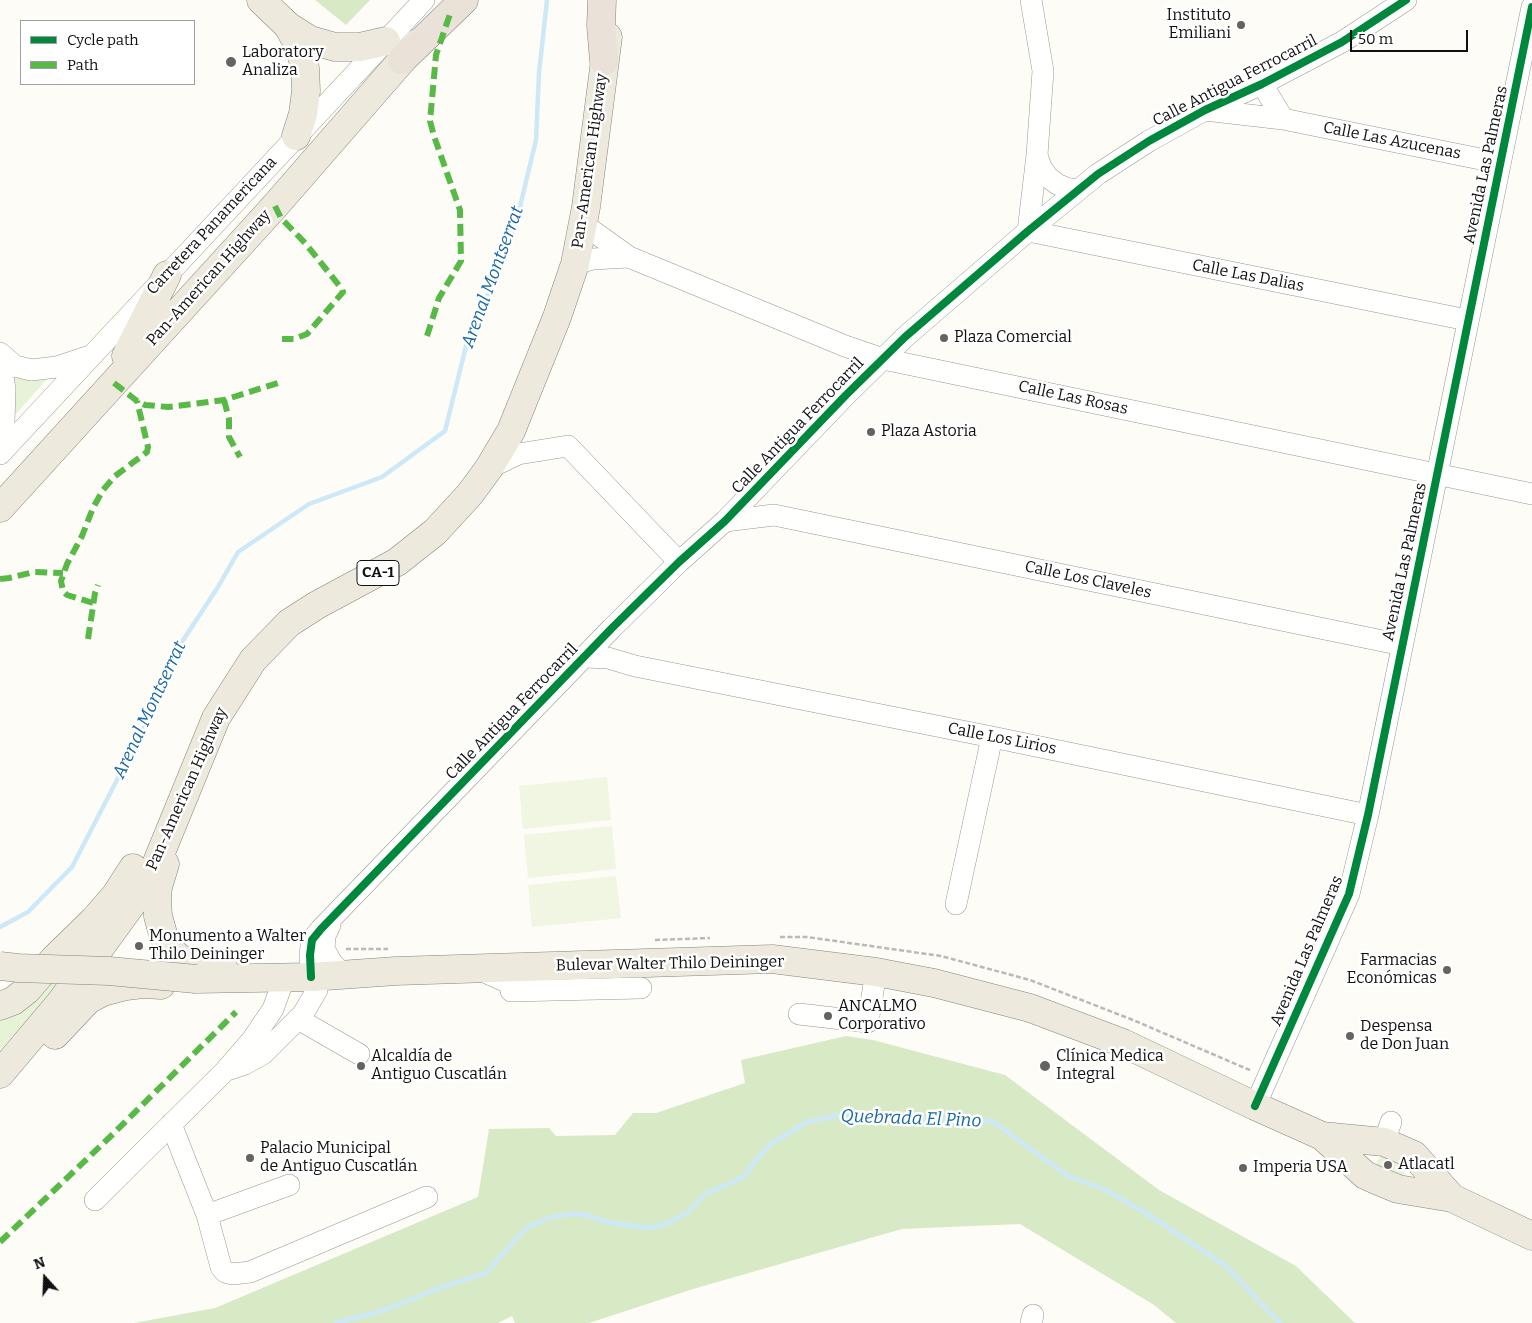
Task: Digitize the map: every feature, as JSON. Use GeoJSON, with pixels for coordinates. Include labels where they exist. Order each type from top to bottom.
{"type":"FeatureCollection","features":[{"type":"Feature","properties":{"kind":"highway"},"geometry":{"type":"LineString","coordinates":[[394,51],[464,0]]}},
{"type":"Feature","properties":{"kind":"highway"},"geometry":{"type":"LineString","coordinates":[[602,0],[601,26],[604,61]]}},
{"type":"Feature","properties":{"kind":"main road"},"geometry":{"type":"LineString","coordinates":[[261,0],[288,26],[310,40],[334,47],[360,47],[394,51]]}},
{"type":"Feature","properties":{"kind":"main road","name":"Pan-American Highway"},"geometry":{"type":"LineString","coordinates":[[0,508],[275,206],[394,51],[454,0]]}},
{"type":"Feature","properties":{"kind":"main road","name":"Pan-American Highway"},"geometry":{"type":"LineString","coordinates":[[0,1074],[60,1003],[134,901],[155,867],[216,718],[244,672],[262,648],[289,623],[317,605],[398,562],[435,532],[470,494],[489,468],[511,431],[557,318],[575,264],[583,224],[613,0]]}},
{"type":"Feature","properties":{"kind":"main road"},"geometry":{"type":"LineString","coordinates":[[288,26],[299,46],[305,68],[306,91],[303,114],[296,136]]}},
{"type":"Feature","properties":{"kind":"main road"},"geometry":{"type":"LineString","coordinates":[[121,376],[126,355],[167,275]]}},
{"type":"Feature","properties":{"kind":"main road"},"geometry":{"type":"LineString","coordinates":[[0,1006],[13,1001],[27,990],[54,959],[94,921],[115,896],[152,837],[216,718]]}},
{"type":"Feature","properties":{"kind":"main road"},"geometry":{"type":"LineString","coordinates":[[0,1088],[53,1038],[88,1000],[103,992],[143,984],[226,988],[280,987],[355,977],[207,968],[187,962],[171,951],[163,934],[158,916],[158,888],[167,859],[185,815],[200,757]]}},
{"type":"Feature","properties":{"kind":"main road","name":"Bulevar Walter Thilo Deininger"},"geometry":{"type":"LineString","coordinates":[[0,966],[109,971],[196,979],[772,959],[876,972],[934,983],[1030,1008],[1073,1023],[1123,1043],[1322,1136],[1365,1175],[1398,1189],[1449,1186]]}},
{"type":"Feature","properties":{"kind":"main road"},"geometry":{"type":"LineString","coordinates":[[280,987],[327,975],[372,983],[396,971]]}},
{"type":"Feature","properties":{"kind":"main road"},"geometry":{"type":"LineString","coordinates":[[1365,1175],[1369,1155],[1388,1132]]}},
{"type":"Feature","properties":{"kind":"main road","name":"Bulevar Walter Thilo Deininger"},"geometry":{"type":"LineString","coordinates":[[1322,1136],[1388,1132],[1449,1186],[1532,1236]]}},
{"type":"Feature","properties":{"kind":"main road"},"geometry":{"type":"LineString","coordinates":[[1398,1189],[1408,1185],[1414,1176],[1416,1166],[1414,1155]]}},
{"type":"Feature","properties":{"kind":"street","name":"Carretera Panamericana"},"geometry":{"type":"LineString","coordinates":[[0,454],[296,136],[394,51],[424,0]]}},
{"type":"Feature","properties":{"kind":"street"},"geometry":{"type":"LineString","coordinates":[[1028,231],[1037,155],[1043,71],[1031,0]]}},
{"type":"Feature","properties":{"kind":"street","name":"Calle Antigua Ferrocarril"},"geometry":{"type":"LineString","coordinates":[[327,975],[332,963],[324,949],[325,936],[334,915],[612,628],[679,562],[725,521],[756,487],[905,337],[1078,190],[1149,141],[1205,110],[1262,84],[1342,42],[1406,0]]}},
{"type":"Feature","properties":{"kind":"street","name":"Avenida Las Palmeras"},"geometry":{"type":"LineString","coordinates":[[1255,1106],[1349,894],[1368,815],[1532,7]]}},
{"type":"Feature","properties":{"kind":"street"},"geometry":{"type":"LineString","coordinates":[[1262,84],[1283,120]]}},
{"type":"Feature","properties":{"kind":"street","name":"Calle Las Azucenas"},"geometry":{"type":"LineString","coordinates":[[1205,110],[1283,120],[1500,163]]}},
{"type":"Feature","properties":{"kind":"street"},"geometry":{"type":"LineString","coordinates":[[1037,155],[1048,177],[1066,188],[1078,190]]}},
{"type":"Feature","properties":{"kind":"street","name":"Calle Las Rosas"},"geometry":{"type":"LineString","coordinates":[[583,224],[629,257],[845,346],[883,359],[1532,494]]}},
{"type":"Feature","properties":{"kind":"street","name":"Calle Las Dalias"},"geometry":{"type":"LineString","coordinates":[[1028,231],[1468,320]]}},
{"type":"Feature","properties":{"kind":"street","name":"Calle Las Rosas"},"geometry":{"type":"LineString","coordinates":[[575,264],[593,259],[629,257]]}},
{"type":"Feature","properties":{"kind":"street"},"geometry":{"type":"LineString","coordinates":[[0,354],[16,366],[31,370],[57,367],[93,355]]}},
{"type":"Feature","properties":{"kind":"street"},"geometry":{"type":"LineString","coordinates":[[0,360],[5,388],[4,422],[0,441]]}},
{"type":"Feature","properties":{"kind":"street"},"geometry":{"type":"LineString","coordinates":[[489,468],[518,454],[568,446],[679,562]]}},
{"type":"Feature","properties":{"kind":"street"},"geometry":{"type":"LineString","coordinates":[[756,487],[774,515]]}},
{"type":"Feature","properties":{"kind":"street","name":"Calle Los Claveles"},"geometry":{"type":"LineString","coordinates":[[725,521],[774,515],[1402,645]]}},
{"type":"Feature","properties":{"kind":"street"},"geometry":{"type":"LineString","coordinates":[[612,628],[621,649],[635,666]]}},
{"type":"Feature","properties":{"kind":"street","name":"Calle Los Lirios"},"geometry":{"type":"LineString","coordinates":[[584,657],[608,658],[635,666],[992,736],[1368,815]]}},
{"type":"Feature","properties":{"kind":"street"},"geometry":{"type":"LineString","coordinates":[[956,904],[992,736]]}},
{"type":"Feature","properties":{"kind":"street"},"geometry":{"type":"LineString","coordinates":[[475,968],[511,984],[511,991],[641,988]]}},
{"type":"Feature","properties":{"kind":"street"},"geometry":{"type":"LineString","coordinates":[[799,1014],[868,1022],[876,972]]}},
{"type":"Feature","properties":{"kind":"street"},"geometry":{"type":"LineString","coordinates":[[96,1200],[225,1071],[298,1019],[327,975]]}},
{"type":"Feature","properties":{"kind":"street"},"geometry":{"type":"LineString","coordinates":[[261,1044],[280,987]]}},
{"type":"Feature","properties":{"kind":"street"},"geometry":{"type":"LineString","coordinates":[[298,1019],[359,1054]]}},
{"type":"Feature","properties":{"kind":"street"},"geometry":{"type":"LineString","coordinates":[[172,1124],[207,1215],[221,1267],[225,1272],[232,1274],[250,1272],[426,1197]]}},
{"type":"Feature","properties":{"kind":"street"},"geometry":{"type":"LineString","coordinates":[[207,1215],[289,1185]]}},
{"type":"Feature","properties":{"kind":"green space"},"geometry":{"type":"Polygon","coordinates":[[[315,0],[370,0],[346,25],[315,0]]]}},
{"type":"Feature","properties":{"kind":"green space"},"geometry":{"type":"Polygon","coordinates":[[[11,378],[27,380],[48,378],[13,415],[11,378]]]}},
{"type":"Feature","properties":{"kind":"green space"},"geometry":{"type":"Polygon","coordinates":[[[607,777],[611,820],[523,829],[519,786],[607,777]]]}},
{"type":"Feature","properties":{"kind":"green space"},"geometry":{"type":"Polygon","coordinates":[[[612,826],[616,869],[528,878],[524,835],[612,826]]]}},
{"type":"Feature","properties":{"kind":"green space"},"geometry":{"type":"Polygon","coordinates":[[[616,876],[621,918],[532,927],[528,885],[616,876]]]}},
{"type":"Feature","properties":{"kind":"green space"},"geometry":{"type":"Polygon","coordinates":[[[87,941],[92,950],[0,1050],[0,1011],[87,941]]]}},
{"type":"Feature","properties":{"kind":"green space"},"geometry":{"type":"Polygon","coordinates":[[[846,1036],[873,1040],[1005,1075],[1159,1190],[1296,1266],[1355,1323],[1176,1323],[1154,1305],[1020,1224],[902,1229],[693,1289],[589,1323],[515,1323],[512,1316],[498,1323],[134,1323],[215,1308],[478,1197],[489,1129],[549,1128],[556,1136],[615,1135],[633,1113],[656,1113],[745,1083],[741,1060],[846,1036]]]}},
{"type":"Feature","properties":{"kind":"green space"},"geometry":{"type":"Polygon","coordinates":[[[1381,1155],[1406,1163],[1405,1173],[1402,1177],[1376,1169],[1376,1164],[1381,1155]]]}},
{"type":"Feature","properties":{"kind":"waterway","name":"Arenal Montserrat"},"geometry":{"type":"LineString","coordinates":[[0,927],[28,912],[72,867],[150,716],[168,663],[218,587],[238,552],[309,504],[382,477],[445,431],[470,330],[497,276],[518,215],[536,140],[539,73],[547,0]]}},
{"type":"Feature","properties":{"kind":"waterway","name":"Quebrada El Pino"},"geometry":{"type":"LineString","coordinates":[[336,1323],[385,1310],[437,1289],[486,1273],[527,1227],[552,1217],[583,1214],[607,1222],[647,1228],[664,1225],[687,1213],[705,1194],[742,1178],[769,1145],[807,1122],[843,1114],[900,1121],[992,1121],[1068,1176],[1106,1190],[1144,1212],[1225,1265],[1280,1323]]}},
{"type":"Feature","properties":{"kind":"marked path"},"geometry":{"type":"LineString","coordinates":[[427,336],[439,298],[461,261],[460,210],[430,121],[436,55],[450,14]]}},
{"type":"Feature","properties":{"kind":"marked path"},"geometry":{"type":"LineString","coordinates":[[275,206],[281,218],[305,243],[343,292],[307,334],[294,339],[282,339]]}},
{"type":"Feature","properties":{"kind":"marked path"},"geometry":{"type":"LineString","coordinates":[[114,383],[145,405],[168,407],[224,400],[281,382]]}},
{"type":"Feature","properties":{"kind":"marked path"},"geometry":{"type":"LineString","coordinates":[[224,400],[229,419],[229,437],[240,457]]}},
{"type":"Feature","properties":{"kind":"marked path"},"geometry":{"type":"LineString","coordinates":[[93,603],[67,595],[63,591],[61,581],[67,564],[103,490],[115,476],[147,452],[148,447],[137,401]]}},
{"type":"Feature","properties":{"kind":"marked path"},"geometry":{"type":"LineString","coordinates":[[0,579],[34,572],[63,573]]}},
{"type":"Feature","properties":{"kind":"marked path"},"geometry":{"type":"LineString","coordinates":[[88,639],[98,585]]}},
{"type":"Feature","properties":{"kind":"marked path"},"geometry":{"type":"LineString","coordinates":[[0,1242],[113,1134],[236,1012]]}},
{"type":"Feature","properties":{"kind":"cycle path"},"geometry":{"type":"LineString","coordinates":[[311,977],[310,955],[312,940],[321,929],[612,628],[679,562],[725,521],[846,395],[905,337],[1028,231],[1098,174],[1149,141],[1205,110],[1262,84],[1342,42],[1406,0]]}},
{"type":"Feature","properties":{"kind":"cycle path"},"geometry":{"type":"LineString","coordinates":[[1255,1106],[1349,894],[1368,815],[1532,7]]}},
{"type":"Feature","properties":{"kind":"place","name":"Instituto Emiliani"},"geometry":{"type":"Point","coordinates":[1241,25]}},
{"type":"Feature","properties":{"kind":"place","name":"Laboratory Analiza"},"geometry":{"type":"Point","coordinates":[231,62]}},
{"type":"Feature","properties":{"kind":"place","name":"Plaza Comercial"},"geometry":{"type":"Point","coordinates":[944,338]}},
{"type":"Feature","properties":{"kind":"place","name":"Plaza Astoria"},"geometry":{"type":"Point","coordinates":[871,432]}},
{"type":"Feature","properties":{"kind":"place","name":"Monumento a Walter Thilo Deininger"},"geometry":{"type":"Point","coordinates":[139,946]}},
{"type":"Feature","properties":{"kind":"place","name":"Farmacias Económicas"},"geometry":{"type":"Point","coordinates":[1447,970]}},
{"type":"Feature","properties":{"kind":"place","name":"ANCALMO Corporativo"},"geometry":{"type":"Point","coordinates":[828,1016]}},
{"type":"Feature","properties":{"kind":"place","name":"Despensa de Don Juan"},"geometry":{"type":"Point","coordinates":[1350,1036]}},
{"type":"Feature","properties":{"kind":"place","name":"Alcaldía de Antiguo Cuscatlán"},"geometry":{"type":"Point","coordinates":[361,1066]}},
{"type":"Feature","properties":{"kind":"place","name":"Clínica Medica Integral"},"geometry":{"type":"Point","coordinates":[1045,1066]}},
{"type":"Feature","properties":{"kind":"place","name":"Palacio Municipal de Antiguo Cuscatlán"},"geometry":{"type":"Point","coordinates":[250,1158]}},
{"type":"Feature","properties":{"kind":"place","name":"Atlacatl"},"geometry":{"type":"Point","coordinates":[1388,1165]}},
{"type":"Feature","properties":{"kind":"place","name":"Imperia USA"},"geometry":{"type":"Point","coordinates":[1243,1168]}}]}
